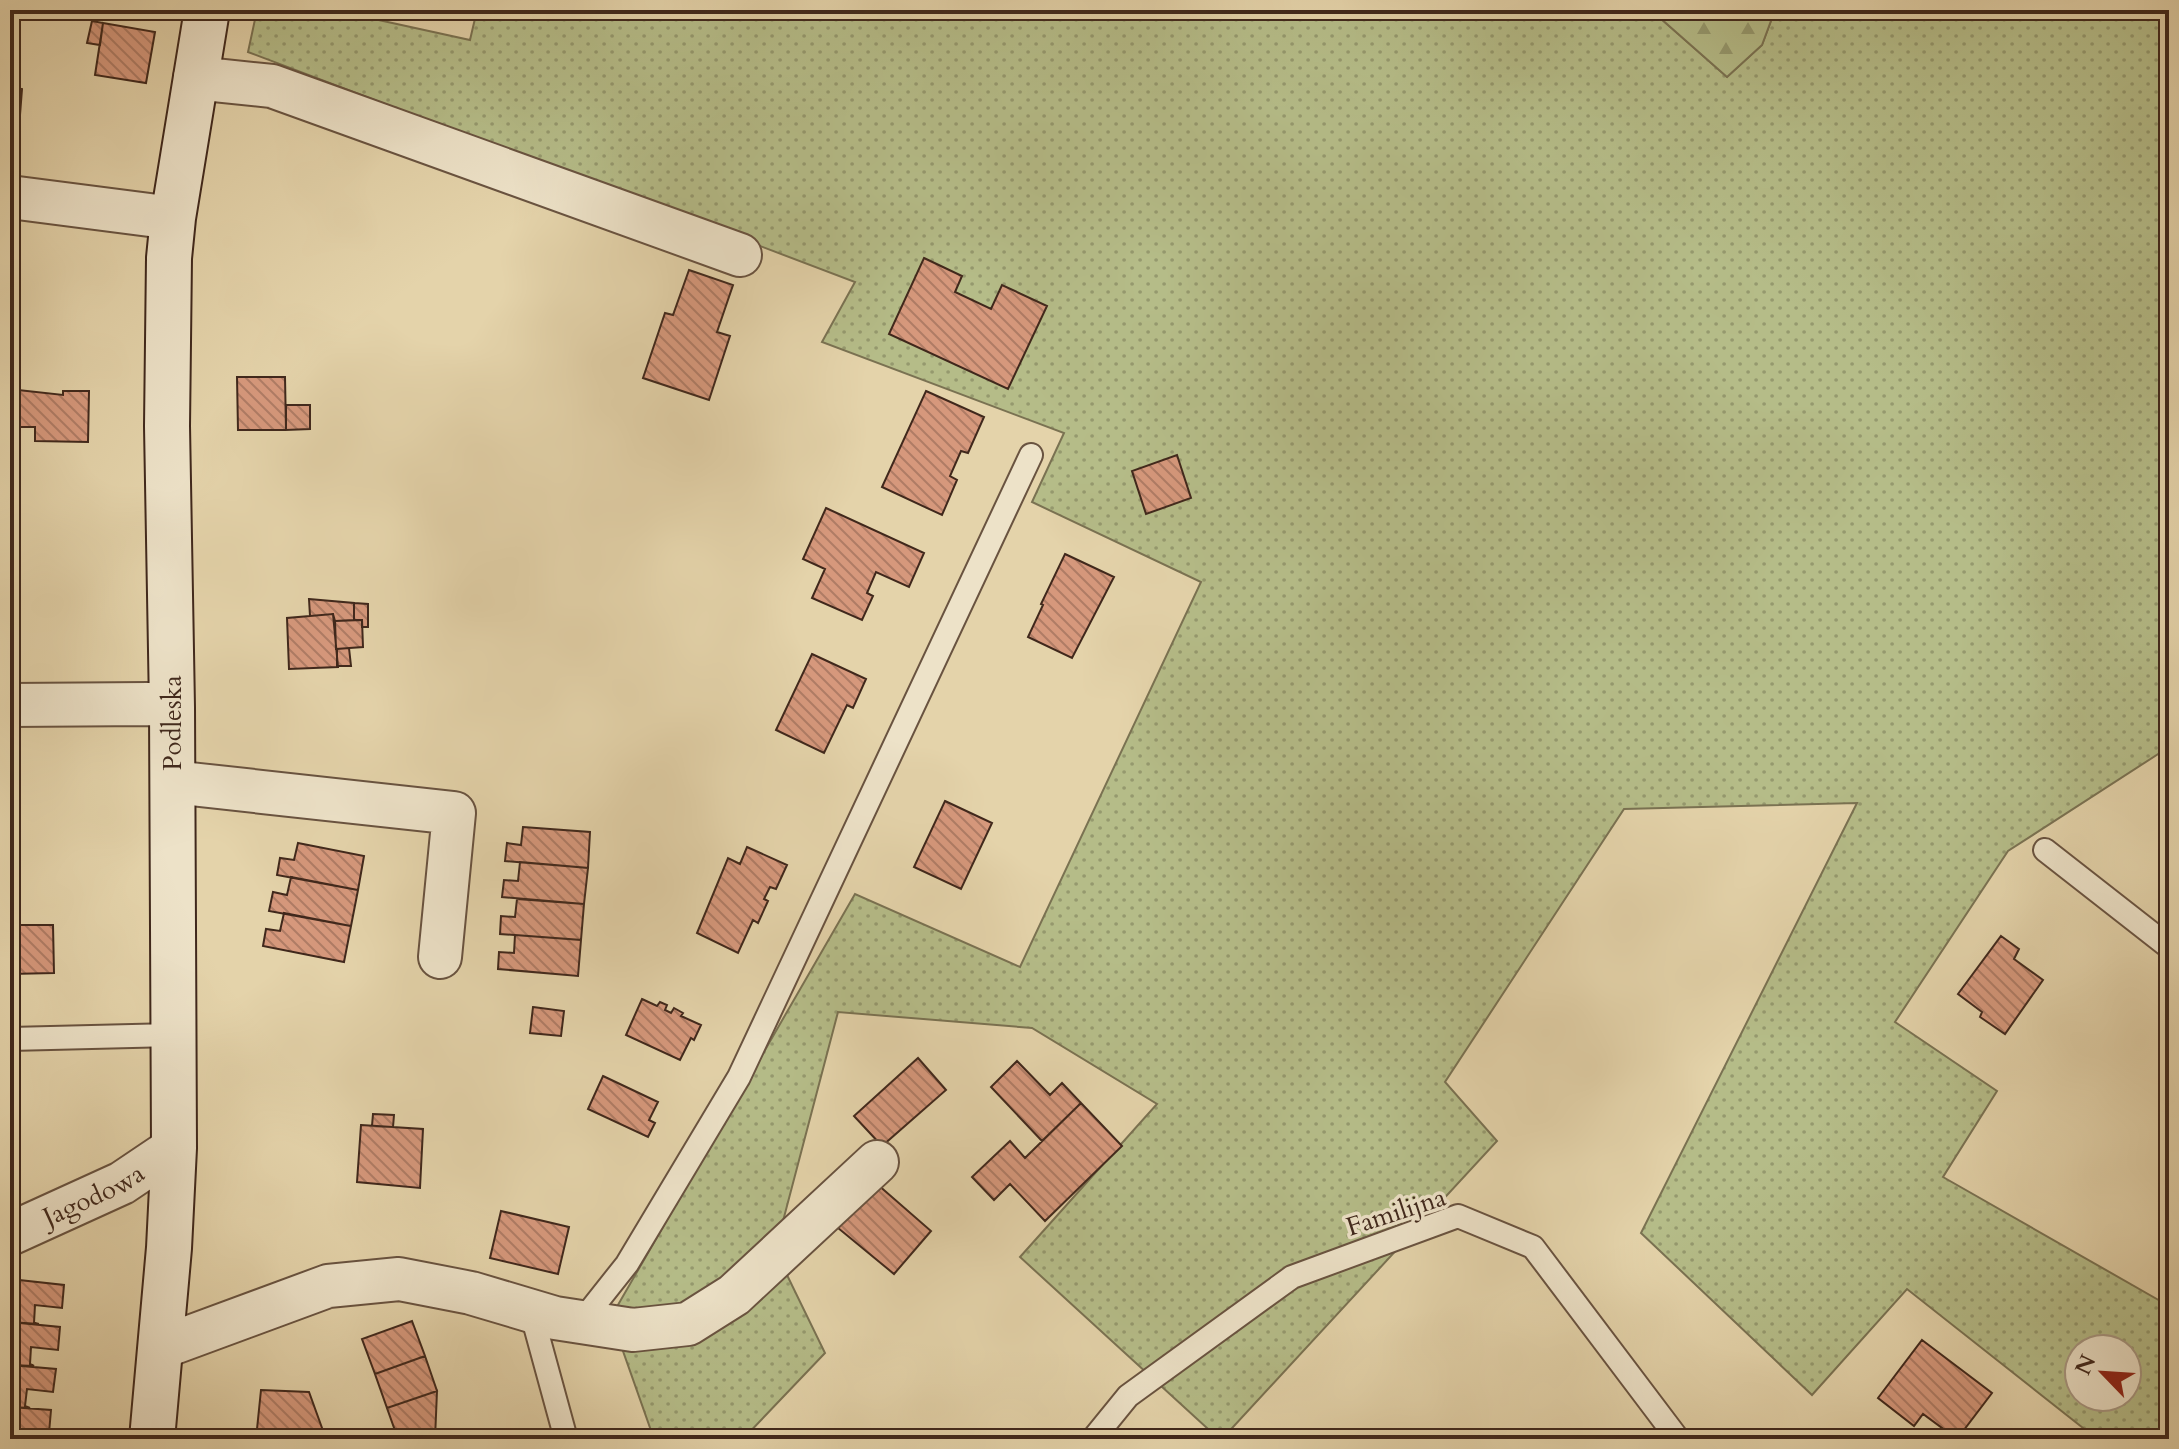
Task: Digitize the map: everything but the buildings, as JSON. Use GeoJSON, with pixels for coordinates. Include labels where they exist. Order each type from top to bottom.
{"type":"FeatureCollection","features":[{"type":"Feature","properties":{"kind":"street","name":"Podleska"},"geometry":{"type":"LineString","coordinates":[[152,1439],[169,1248],[174,1148],[167,426],[169,258],[207,10]]}},
{"type":"Feature","properties":{"kind":"street"},"geometry":{"type":"LineString","coordinates":[[195,78],[272,86],[740,255]]}},
{"type":"Feature","properties":{"kind":"street"},"geometry":{"type":"LineString","coordinates":[[10,197],[173,218]]}},
{"type":"Feature","properties":{"kind":"street"},"geometry":{"type":"LineString","coordinates":[[10,705],[149,704],[172,707]]}},
{"type":"Feature","properties":{"kind":"street"},"geometry":{"type":"LineString","coordinates":[[172,782],[454,813],[440,957]]}},
{"type":"Feature","properties":{"kind":"street","name":"Jagodowa"},"geometry":{"type":"LineString","coordinates":[[10,1234],[122,1183],[174,1148]]}},
{"type":"Feature","properties":{"kind":"street"},"geometry":{"type":"LineString","coordinates":[[160,1348],[328,1286],[399,1279],[471,1293],[555,1318],[633,1330],[688,1324],[734,1295],[877,1162]]}},
{"type":"Feature","properties":{"kind":"lane"},"geometry":{"type":"LineString","coordinates":[[581,1322],[627,1264],[739,1077],[1031,455]]}},
{"type":"Feature","properties":{"kind":"lane"},"geometry":{"type":"LineString","coordinates":[[2045,850],[2169,947]]}},
{"type":"Feature","properties":{"kind":"lane"},"geometry":{"type":"LineString","coordinates":[[10,1039],[173,1035]]}},
{"type":"Feature","properties":{"kind":"lane","name":"Familijna"},"geometry":{"type":"LineString","coordinates":[[1093,1439],[1128,1396],[1292,1277],[1458,1216],[1533,1247],[1678,1439]]}},
{"type":"Feature","properties":{"kind":"lane"},"geometry":{"type":"LineString","coordinates":[[531,1311],[566,1439]]}},
{"type":"Feature","properties":{"kind":"green space"},"geometry":{"type":"Polygon","coordinates":[[[257,10],[333,10],[470,40],[477,10],[1651,10],[1727,77],[1762,45],[1775,10],[2169,10],[2169,747],[2008,851],[1895,1022],[1997,1091],[1943,1177],[2169,1306],[2169,1439],[2097,1439],[2064,1413],[2143,1413],[2143,1333],[2063,1333],[2063,1412],[1907,1289],[1812,1395],[1641,1233],[1857,803],[1624,809],[1445,1082],[1497,1141],[1222,1439],[1020,1257],[1157,1104],[1032,1028],[838,1012],[783,1221],[786,1273],[825,1353],[743,1439],[654,1439],[611,1317],[855,894],[1020,967],[1201,582],[1032,502],[1064,433],[822,342],[855,282],[248,52],[257,10]]]}},
{"type":"Feature","properties":{"kind":"green space"},"geometry":{"type":"Polygon","coordinates":[[[1651,10],[1775,10],[1762,45],[1727,77],[1651,10]]]}}]}
